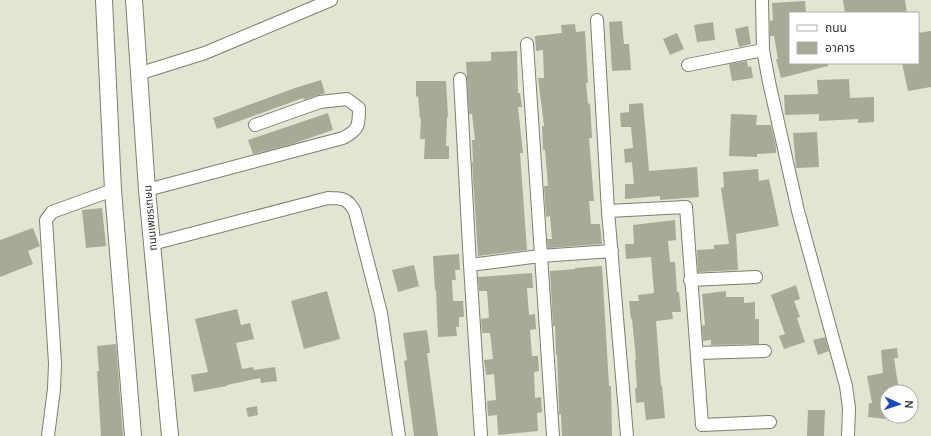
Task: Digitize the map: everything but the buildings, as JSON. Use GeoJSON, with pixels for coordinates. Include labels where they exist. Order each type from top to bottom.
{"type":"FeatureCollection","features":[{"type":"Feature","properties":{"kind":"main road"},"geometry":{"type":"LineString","coordinates":[[104,0],[113,190],[133,436]]}},
{"type":"Feature","properties":{"kind":"main road","name":"ถนนเพชรเกษม"},"geometry":{"type":"LineString","coordinates":[[134,0],[147,190],[170,436]]}},
{"type":"Feature","properties":{"kind":"street"},"geometry":{"type":"LineString","coordinates":[[138,74],[206,53],[331,0]]}},
{"type":"Feature","properties":{"kind":"street"},"geometry":{"type":"LineString","coordinates":[[762,0],[763,50],[798,211],[846,386],[849,408],[848,436]]}},
{"type":"Feature","properties":{"kind":"street"},"geometry":{"type":"LineString","coordinates":[[597,20],[608,211],[627,436]]}},
{"type":"Feature","properties":{"kind":"street"},"geometry":{"type":"LineString","coordinates":[[527,44],[553,436]]}},
{"type":"Feature","properties":{"kind":"street"},"geometry":{"type":"LineString","coordinates":[[688,65],[763,50]]}},
{"type":"Feature","properties":{"kind":"street"},"geometry":{"type":"LineString","coordinates":[[460,79],[481,436]]}},
{"type":"Feature","properties":{"kind":"street"},"geometry":{"type":"LineString","coordinates":[[147,190],[343,138],[354,133],[359,123],[359,108],[347,99],[320,102],[255,125]]}},
{"type":"Feature","properties":{"kind":"street"},"geometry":{"type":"LineString","coordinates":[[48,436],[54,389],[55,363],[46,220],[52,212],[113,190]]}},
{"type":"Feature","properties":{"kind":"street"},"geometry":{"type":"LineString","coordinates":[[152,244],[328,198],[345,199],[352,205],[355,212],[381,312],[399,436]]}},
{"type":"Feature","properties":{"kind":"street"},"geometry":{"type":"LineString","coordinates":[[608,211],[686,207],[690,280],[698,353],[702,425],[770,422]]}},
{"type":"Feature","properties":{"kind":"street"},"geometry":{"type":"LineString","coordinates":[[470,265],[540,256],[612,251]]}},
{"type":"Feature","properties":{"kind":"street"},"geometry":{"type":"LineString","coordinates":[[690,280],[756,277]]}},
{"type":"Feature","properties":{"kind":"street"},"geometry":{"type":"LineString","coordinates":[[698,353],[765,350]]}}]}
